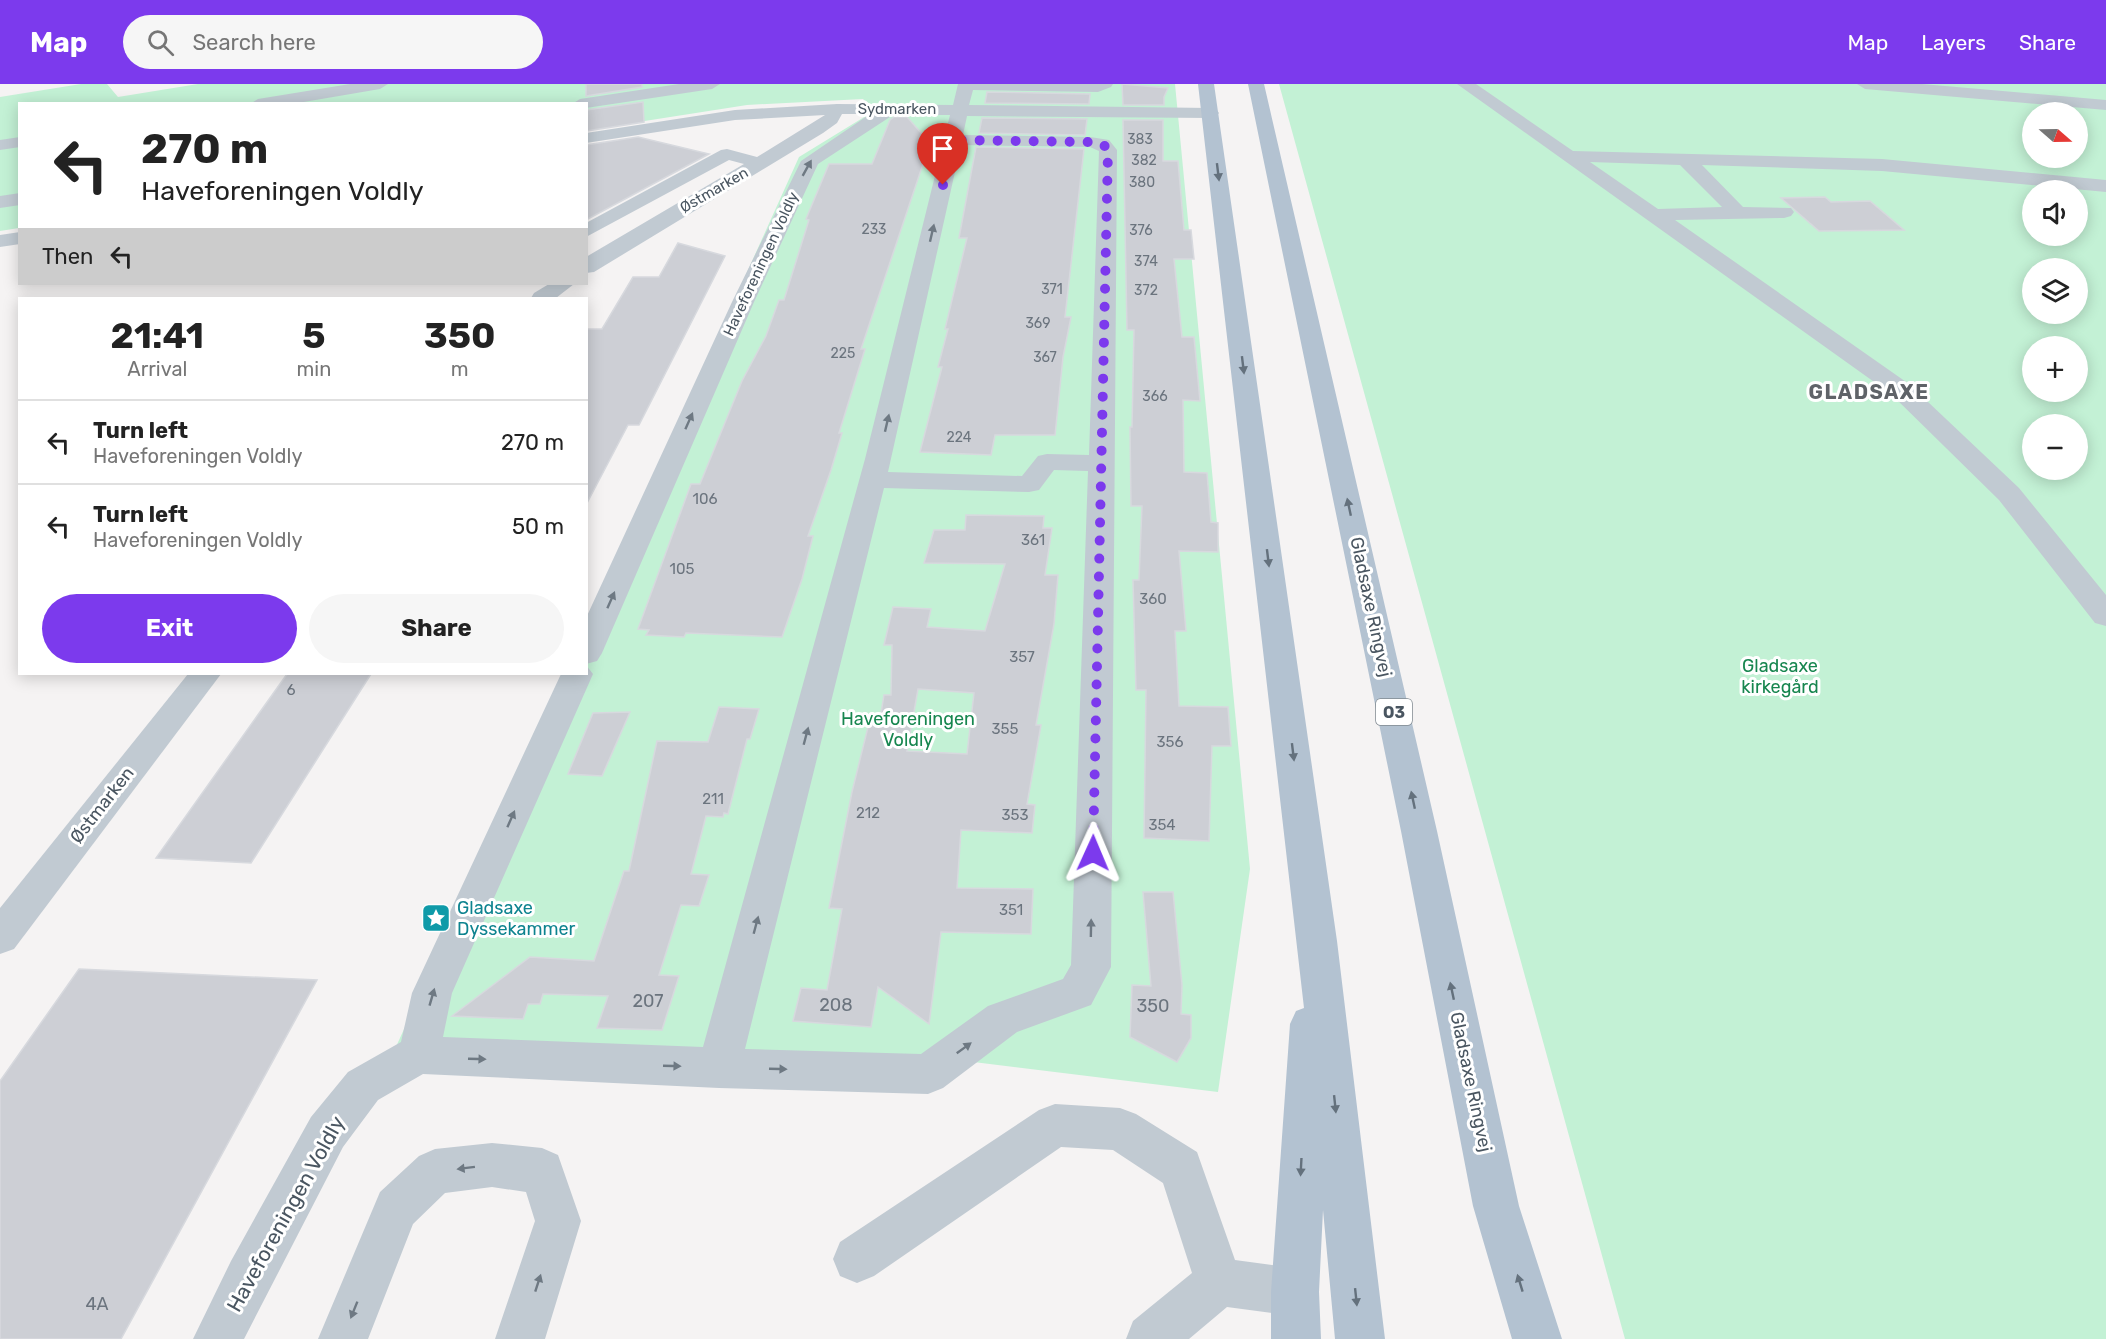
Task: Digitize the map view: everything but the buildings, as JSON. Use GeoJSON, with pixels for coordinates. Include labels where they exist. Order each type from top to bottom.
{"type":"FeatureCollection","features":[{"type":"Feature","properties":{"kind":"main road"},"geometry":{"type":"LineString","coordinates":[[1206,84],[1317,941],[1360,1339]]}},
{"type":"Feature","properties":{"kind":"main road","name":"Gladsaxe Ringvej"},"geometry":{"type":"LineString","coordinates":[[1256,84],[1417,819],[1496,1206],[1537,1339]]}},
{"type":"Feature","properties":{"kind":"main road"},"geometry":{"type":"LineString","coordinates":[[1296,1339],[1295,1292],[1303,1136],[1317,941]]}},
{"type":"Feature","properties":{"kind":"street"},"geometry":{"type":"LineString","coordinates":[[272,102],[315,99],[380,84]]}},
{"type":"Feature","properties":{"kind":"street"},"geometry":{"type":"LineString","coordinates":[[588,103],[712,84]]}},
{"type":"Feature","properties":{"kind":"street"},"geometry":{"type":"LineString","coordinates":[[719,1068],[873,480],[966,85],[1098,87],[1105,84]]}},
{"type":"Feature","properties":{"kind":"street"},"geometry":{"type":"LineString","coordinates":[[1465,84],[1654,214],[1899,389],[2009,494],[2106,616]]}},
{"type":"Feature","properties":{"kind":"street"},"geometry":{"type":"LineString","coordinates":[[1865,84],[2106,105]]}},
{"type":"Feature","properties":{"kind":"street","name":"Haveforeningen Voldly"},"geometry":{"type":"LineString","coordinates":[[588,649],[743,302],[810,161],[892,108]]}},
{"type":"Feature","properties":{"kind":"street","name":"Sydmarken"},"geometry":{"type":"LineString","coordinates":[[588,138],[735,115],[837,109],[1210,114]]}},
{"type":"Feature","properties":{"kind":"street","name":"Østmarken"},"geometry":{"type":"LineString","coordinates":[[588,266],[639,233],[817,129],[831,119],[837,109]]}},
{"type":"Feature","properties":{"kind":"street"},"geometry":{"type":"LineString","coordinates":[[577,675],[432,993],[418,1054],[440,1057],[719,1068],[928,1074],[1003,1019],[1077,992],[1090,967],[1108,150],[1103,144],[1090,142],[954,140]]}},
{"type":"Feature","properties":{"kind":"street"},"geometry":{"type":"LineString","coordinates":[[0,145],[18,142]]}},
{"type":"Feature","properties":{"kind":"street"},"geometry":{"type":"LineString","coordinates":[[591,228],[727,154],[760,162]]}},
{"type":"Feature","properties":{"kind":"street"},"geometry":{"type":"LineString","coordinates":[[1570,156],[1933,168],[2106,186]]}},
{"type":"Feature","properties":{"kind":"street"},"geometry":{"type":"LineString","coordinates":[[1685,159],[1738,213]]}},
{"type":"Feature","properties":{"kind":"street"},"geometry":{"type":"LineString","coordinates":[[0,202],[18,199]]}},
{"type":"Feature","properties":{"kind":"street"},"geometry":{"type":"LineString","coordinates":[[1654,214],[1784,212]]}},
{"type":"Feature","properties":{"kind":"street"},"geometry":{"type":"LineString","coordinates":[[591,228],[639,233]]}},
{"type":"Feature","properties":{"kind":"street"},"geometry":{"type":"LineString","coordinates":[[0,241],[18,238]]}},
{"type":"Feature","properties":{"kind":"street"},"geometry":{"type":"LineString","coordinates":[[544,297],[562,285]]}},
{"type":"Feature","properties":{"kind":"street"},"geometry":{"type":"LineString","coordinates":[[873,480],[1029,484],[1047,462],[1101,463]]}},
{"type":"Feature","properties":{"kind":"street","name":"Østmarken"},"geometry":{"type":"LineString","coordinates":[[0,937],[204,675]]}},
{"type":"Feature","properties":{"kind":"street","name":"Haveforeningen Voldly"},"geometry":{"type":"LineString","coordinates":[[218,1339],[248,1278],[327,1132],[363,1086],[418,1054]]}},
{"type":"Feature","properties":{"kind":"street"},"geometry":{"type":"LineString","coordinates":[[857,1259],[1055,1125],[1120,1129],[1181,1168],[1219,1282]]}},
{"type":"Feature","properties":{"kind":"street"},"geometry":{"type":"LineString","coordinates":[[343,1339],[396,1208],[435,1172],[492,1165],[542,1171],[558,1221],[520,1339]]}},
{"type":"Feature","properties":{"kind":"street"},"geometry":{"type":"LineString","coordinates":[[1152,1339],[1219,1282],[1295,1292]]}},
{"type":"Feature","properties":{"kind":"green space","name":"Haveforeningen Voldly"},"geometry":{"type":"Polygon","coordinates":[[[81,84],[107,84],[118,97],[198,84],[1175,84],[1250,869],[1218,1092],[933,1057],[395,1049],[565,675],[588,675],[588,625],[799,157],[874,111],[863,99],[747,105],[588,130],[588,102],[18,102],[18,228],[0,231],[0,97],[81,84]]]}},
{"type":"Feature","properties":{"kind":"green space","name":"Gladsaxe kirkegård"},"geometry":{"type":"Polygon","coordinates":[[[1279,84],[2106,84],[2106,1339],[1625,1339],[1279,84]]]}},
{"type":"Feature","properties":{"kind":"place","name":"Gladsaxe Dyssekammer"},"geometry":{"type":"Point","coordinates":[436,918]}},
{"type":"Feature","properties":{"kind":"district","name":"GLADSAXE"},"geometry":{"type":"Point","coordinates":[1869,392]}},
{"type":"Feature","properties":{"kind":"route"},"geometry":{"type":"LineString","coordinates":[[943,185],[954,140],[1090,142],[1103,144],[1108,150],[1093,853]]}}]}
